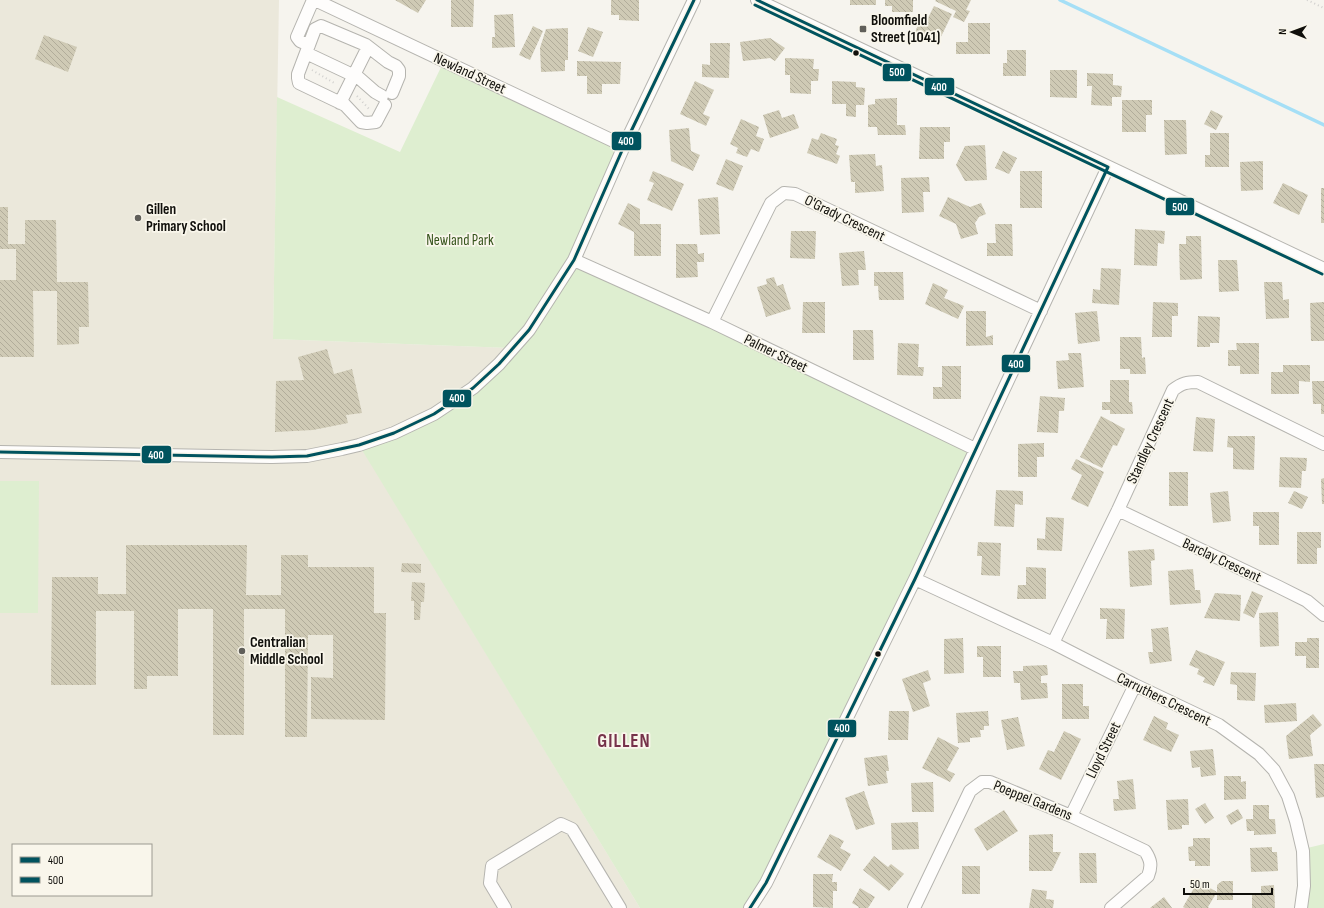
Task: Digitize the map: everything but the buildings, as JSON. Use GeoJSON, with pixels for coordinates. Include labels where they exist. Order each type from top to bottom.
{"type":"FeatureCollection","features":[{"type":"Feature","properties":{"kind":"street"},"geometry":{"type":"LineString","coordinates":[[314,0],[297,37],[307,49],[363,80],[375,92],[386,98]]}},
{"type":"Feature","properties":{"kind":"street","name":"Newland Street"},"geometry":{"type":"LineString","coordinates":[[314,0],[624,146]]}},
{"type":"Feature","properties":{"kind":"street"},"geometry":{"type":"LineString","coordinates":[[0,452],[272,457],[307,456],[360,445],[394,433],[434,414],[473,388],[498,364],[529,330],[574,260],[624,146],[694,0]]}},
{"type":"Feature","properties":{"kind":"street"},"geometry":{"type":"LineString","coordinates":[[757,0],[1324,269]]}},
{"type":"Feature","properties":{"kind":"street"},"geometry":{"type":"LineString","coordinates":[[321,26],[368,47],[382,58],[396,66],[399,70],[399,76],[386,98],[376,122],[367,124],[361,122],[348,108],[299,83],[298,76],[315,29],[321,26]]}},
{"type":"Feature","properties":{"kind":"street"},"geometry":{"type":"LineString","coordinates":[[340,103],[368,47]]}},
{"type":"Feature","properties":{"kind":"street"},"geometry":{"type":"LineString","coordinates":[[750,908],[766,883],[915,579],[1108,167]]}},
{"type":"Feature","properties":{"kind":"street","name":"O'Grady Crescent"},"geometry":{"type":"LineString","coordinates":[[712,322],[771,202],[784,193],[796,194],[1041,311]]}},
{"type":"Feature","properties":{"kind":"street","name":"Palmer Street"},"geometry":{"type":"LineString","coordinates":[[574,260],[712,322],[976,449]]}},
{"type":"Feature","properties":{"kind":"street","name":"Standley Crescent"},"geometry":{"type":"LineString","coordinates":[[1053,644],[1118,510],[1173,390],[1180,384],[1187,382],[1198,382],[1324,444]]}},
{"type":"Feature","properties":{"kind":"street","name":"Barclay Crescent"},"geometry":{"type":"LineString","coordinates":[[1118,510],[1280,587],[1307,601],[1324,615]]}},
{"type":"Feature","properties":{"kind":"street","name":"Carruthers Crescent"},"geometry":{"type":"LineString","coordinates":[[915,579],[1219,725],[1259,754],[1274,770],[1288,796],[1296,821],[1304,851],[1304,886],[1301,908]]}},
{"type":"Feature","properties":{"kind":"street","name":"Lloyd Street"},"geometry":{"type":"LineString","coordinates":[[1071,816],[1135,685]]}},
{"type":"Feature","properties":{"kind":"street","name":"Poeppel Gardens"},"geometry":{"type":"LineString","coordinates":[[914,908],[970,791],[982,782],[990,782],[1071,816],[1146,851],[1152,863],[1148,876],[1110,908]]}},
{"type":"Feature","properties":{"kind":"street"},"geometry":{"type":"LineString","coordinates":[[505,908],[490,883],[492,866],[561,824],[572,829],[620,908]]}},
{"type":"Feature","properties":{"kind":"path"},"geometry":{"type":"LineString","coordinates":[[1307,0],[1324,8]]}},
{"type":"Feature","properties":{"kind":"shaded area","name":"Centralian Middle School"},"geometry":{"type":"Polygon","coordinates":[[[0,0],[279,0],[273,339],[513,348],[473,388],[360,445],[640,908],[0,908],[0,0]]]}},
{"type":"Feature","properties":{"kind":"green space","name":"Newland Park"},"geometry":{"type":"Polygon","coordinates":[[[444,61],[624,146],[575,260],[975,449],[750,908],[640,908],[359,445],[434,414],[513,348],[273,339],[277,97],[400,152],[444,61]]]}},
{"type":"Feature","properties":{"kind":"green space"},"geometry":{"type":"Polygon","coordinates":[[[0,481],[39,481],[38,613],[0,613],[0,481]]]}},
{"type":"Feature","properties":{"kind":"green space"},"geometry":{"type":"Polygon","coordinates":[[[1324,844],[1324,908],[1301,908],[1303,849],[1324,844]]]}},
{"type":"Feature","properties":{"kind":"waterway"},"geometry":{"type":"LineString","coordinates":[[1060,0],[1324,125]]}},
{"type":"Feature","properties":{"kind":"transit line","name":"400"},"geometry":{"type":"LineString","coordinates":[[0,452],[272,457],[307,456],[359,445],[394,433],[434,414],[473,388],[499,364],[529,330],[574,260],[624,146],[694,0]]}},
{"type":"Feature","properties":{"kind":"transit line","name":"400"},"geometry":{"type":"LineString","coordinates":[[750,908],[766,883],[915,579],[1108,167],[757,0]]}},
{"type":"Feature","properties":{"kind":"transit line","name":"500"},"geometry":{"type":"LineString","coordinates":[[755,5],[1322,274]]}},
{"type":"Feature","properties":{"kind":"place","name":"Bloomfield Street (1041)"},"geometry":{"type":"Point","coordinates":[863,29]}},
{"type":"Feature","properties":{"kind":"place","name":"Gillen Primary School"},"geometry":{"type":"Point","coordinates":[138,218]}},
{"type":"Feature","properties":{"kind":"place","name":"Centralian Middle School"},"geometry":{"type":"Point","coordinates":[242,651]}},
{"type":"Feature","properties":{"kind":"district","name":"GILLEN"},"geometry":{"type":"Point","coordinates":[624,740]}}]}
